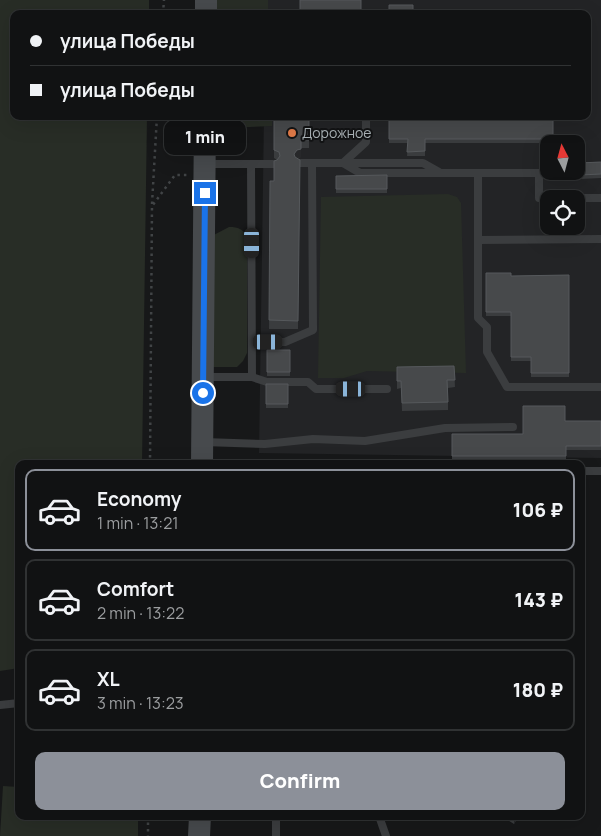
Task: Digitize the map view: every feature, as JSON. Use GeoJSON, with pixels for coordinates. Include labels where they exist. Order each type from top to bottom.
{"type":"FeatureCollection","features":[{"type":"Feature","properties":{"kind":"main road"},"geometry":{"type":"LineString","coordinates":[[202,453],[205,120]]}},
{"type":"Feature","properties":{"kind":"main road"},"geometry":{"type":"LineString","coordinates":[[199,836],[200,820]]}},
{"type":"Feature","properties":{"kind":"lane"},"geometry":{"type":"LineString","coordinates":[[343,163],[366,142],[366,120]]}},
{"type":"Feature","properties":{"kind":"lane"},"geometry":{"type":"LineString","coordinates":[[252,342],[285,342],[313,330],[312,163]]}},
{"type":"Feature","properties":{"kind":"lane"},"geometry":{"type":"LineString","coordinates":[[300,164],[423,163],[440,173],[539,173],[539,198],[601,198]]}},
{"type":"Feature","properties":{"kind":"lane"},"geometry":{"type":"LineString","coordinates":[[251,164],[252,377]]}},
{"type":"Feature","properties":{"kind":"lane"},"geometry":{"type":"LineString","coordinates":[[205,169],[251,164],[274,164]]}},
{"type":"Feature","properties":{"kind":"lane"},"geometry":{"type":"LineString","coordinates":[[478,173],[478,318],[487,326],[487,352],[507,387],[601,387]]}},
{"type":"Feature","properties":{"kind":"lane"},"geometry":{"type":"LineString","coordinates":[[478,240],[601,239]]}},
{"type":"Feature","properties":{"kind":"lane"},"geometry":{"type":"LineString","coordinates":[[203,377],[252,377],[266,382],[308,382],[316,389],[387,389]]}},
{"type":"Feature","properties":{"kind":"lane"},"geometry":{"type":"LineString","coordinates":[[202,453],[314,439],[365,441],[445,428],[513,427]]}},
{"type":"Feature","properties":{"kind":"lane"},"geometry":{"type":"LineString","coordinates":[[585,471],[601,471]]}},
{"type":"Feature","properties":{"kind":"lane"},"geometry":{"type":"LineString","coordinates":[[0,704],[15,703]]}},
{"type":"Feature","properties":{"kind":"lane"},"geometry":{"type":"LineString","coordinates":[[276,820],[276,836]]}},
{"type":"Feature","properties":{"kind":"lane"},"geometry":{"type":"LineString","coordinates":[[380,820],[386,836]]}},
{"type":"Feature","properties":{"kind":"path"},"geometry":{"type":"LineString","coordinates":[[150,460],[152,206],[157,120]]}},
{"type":"Feature","properties":{"kind":"path"},"geometry":{"type":"LineString","coordinates":[[152,206],[175,176],[205,169]]}},
{"type":"Feature","properties":{"kind":"path"},"geometry":{"type":"LineString","coordinates":[[148,820],[148,836]]}},
{"type":"Feature","properties":{"kind":"shaded area"},"geometry":{"type":"Polygon","coordinates":[[[0,0],[149,0],[149,10],[10,10],[10,120],[147,120],[142,460],[15,460],[15,668],[0,671],[0,0]]]}},
{"type":"Feature","properties":{"kind":"shaded area"},"geometry":{"type":"Polygon","coordinates":[[[217,0],[268,0],[268,10],[217,10],[217,0]]]}},
{"type":"Feature","properties":{"kind":"shaded area"},"geometry":{"type":"Polygon","coordinates":[[[266,0],[601,0],[601,458],[259,453],[264,120],[591,120],[591,10],[266,10],[266,0]]]}},
{"type":"Feature","properties":{"kind":"shaded area"},"geometry":{"type":"Polygon","coordinates":[[[219,120],[272,120],[272,126],[222,128],[219,120]]]}},
{"type":"Feature","properties":{"kind":"shaded area"},"geometry":{"type":"Polygon","coordinates":[[[448,194],[457,197],[461,203],[466,373],[367,371],[344,378],[318,378],[321,197],[448,194]]]}},
{"type":"Feature","properties":{"kind":"shaded area"},"geometry":{"type":"Polygon","coordinates":[[[229,227],[240,229],[247,236],[247,353],[237,367],[210,367],[210,237],[229,227]]]}},
{"type":"Feature","properties":{"kind":"shaded area"},"geometry":{"type":"Polygon","coordinates":[[[3,786],[15,787],[15,820],[138,820],[138,836],[0,836],[3,786]]]}},
{"type":"Feature","properties":{"kind":"building"},"geometry":{"type":"Polygon","coordinates":[[[300,0],[361,0],[361,10],[300,10],[300,0]]]}},
{"type":"Feature","properties":{"kind":"building"},"geometry":{"type":"Polygon","coordinates":[[[389,5],[413,5],[413,10],[389,10],[389,5]]]}},
{"type":"Feature","properties":{"kind":"building"},"geometry":{"type":"Polygon","coordinates":[[[274,120],[309,120],[309,140],[301,139],[301,149],[297,150],[294,154],[300,160],[298,321],[269,320],[270,181],[274,181],[274,161],[280,156],[279,152],[274,150],[274,120]]]}},
{"type":"Feature","properties":{"kind":"building"},"geometry":{"type":"Polygon","coordinates":[[[389,120],[553,120],[553,135],[540,135],[540,139],[425,139],[425,151],[407,152],[408,139],[389,139],[389,120]]]}},
{"type":"Feature","properties":{"kind":"building"},"geometry":{"type":"Polygon","coordinates":[[[601,162],[601,174],[585,175],[585,163],[601,162]]]}},
{"type":"Feature","properties":{"kind":"building"},"geometry":{"type":"Polygon","coordinates":[[[387,175],[387,189],[336,189],[336,176],[387,175]]]}},
{"type":"Feature","properties":{"kind":"building"},"geometry":{"type":"Polygon","coordinates":[[[486,273],[511,273],[511,276],[569,275],[569,373],[531,373],[531,357],[511,357],[511,312],[486,312],[486,273]]]}},
{"type":"Feature","properties":{"kind":"building"},"geometry":{"type":"Polygon","coordinates":[[[267,350],[290,350],[290,372],[267,372],[267,350]]]}},
{"type":"Feature","properties":{"kind":"building"},"geometry":{"type":"Polygon","coordinates":[[[454,366],[455,380],[447,380],[448,402],[402,403],[401,381],[397,381],[397,367],[454,366]]]}},
{"type":"Feature","properties":{"kind":"building"},"geometry":{"type":"Polygon","coordinates":[[[266,384],[288,384],[288,404],[266,404],[266,384]]]}},
{"type":"Feature","properties":{"kind":"building"},"geometry":{"type":"Polygon","coordinates":[[[523,406],[565,406],[565,421],[601,421],[601,446],[566,446],[566,456],[452,456],[452,434],[523,434],[523,406]]]}},
{"type":"Feature","properties":{"kind":"place","name":"Дорожное"},"geometry":{"type":"Point","coordinates":[292,133]}},
{"type":"Feature","properties":{"kind":"route"},"geometry":{"type":"LineString","coordinates":[[203,393],[205,193]]}}]}
